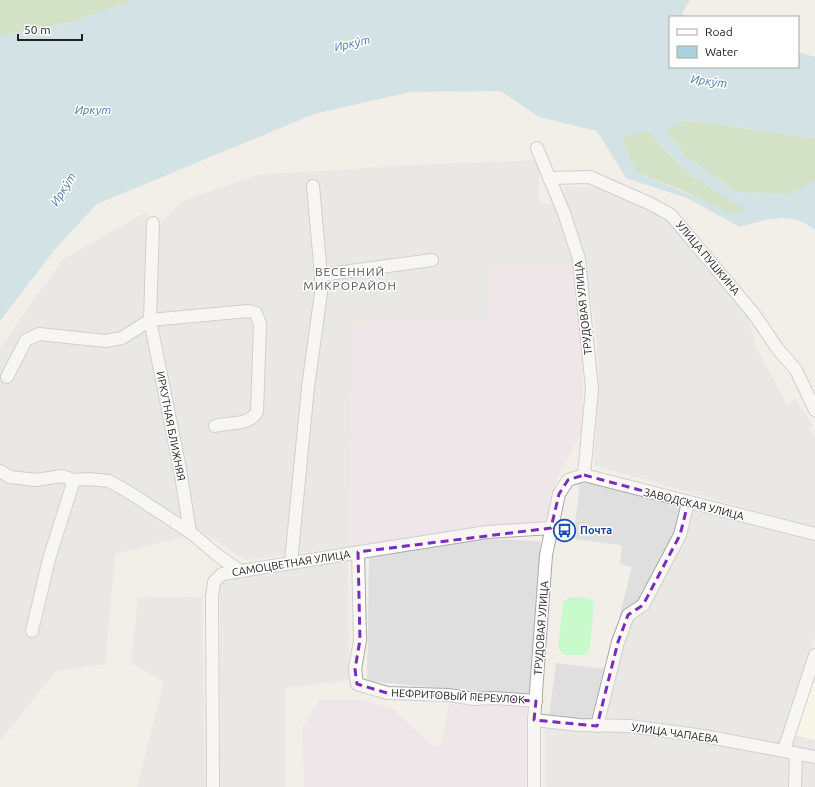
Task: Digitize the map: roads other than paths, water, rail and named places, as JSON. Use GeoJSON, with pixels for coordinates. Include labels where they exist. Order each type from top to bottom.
{"type":"FeatureCollection","features":[{"type":"Feature","properties":{"kind":"street","name":"ТРУДОВАЯ УЛИЦА"},"geometry":{"type":"LineString","coordinates":[[534,787],[534,720],[546,556],[559,494],[568,480],[579,476],[592,389],[579,259],[564,213],[537,148]]}},
{"type":"Feature","properties":{"kind":"street","name":"УЛИЦА ПУШКИНА"},"geometry":{"type":"LineString","coordinates":[[549,178],[590,177],[651,204],[671,215],[754,314],[777,348],[796,370],[815,410]]}},
{"type":"Feature","properties":{"kind":"street"},"geometry":{"type":"LineString","coordinates":[[291,562],[305,411],[321,293],[321,275],[313,186]]}},
{"type":"Feature","properties":{"kind":"street","name":"ИРКУТНАЯ БЛИЖНЯЯ"},"geometry":{"type":"LineString","coordinates":[[153,222],[150,320],[180,469],[190,532]]}},
{"type":"Feature","properties":{"kind":"street"},"geometry":{"type":"LineString","coordinates":[[321,275],[432,260]]}},
{"type":"Feature","properties":{"kind":"street"},"geometry":{"type":"LineString","coordinates":[[7,377],[26,340],[38,334],[106,341],[122,338],[150,320],[248,311],[256,314],[260,324],[257,412],[253,418],[239,423],[215,426]]}},
{"type":"Feature","properties":{"kind":"street"},"geometry":{"type":"LineString","coordinates":[[0,471],[10,477],[36,480],[62,476],[74,480],[89,479],[109,482],[127,491],[190,532],[216,554],[240,571]]}},
{"type":"Feature","properties":{"kind":"street","name":"ЗАВОДСКАЯ УЛИЦА"},"geometry":{"type":"LineString","coordinates":[[579,476],[815,534]]}},
{"type":"Feature","properties":{"kind":"street"},"geometry":{"type":"LineString","coordinates":[[32,631],[48,560],[74,480]]}},
{"type":"Feature","properties":{"kind":"street"},"geometry":{"type":"LineString","coordinates":[[597,726],[618,642],[628,615],[643,605],[680,535],[688,503]]}},
{"type":"Feature","properties":{"kind":"street","name":"САМОЦВЕТНАЯ УЛИЦА"},"geometry":{"type":"LineString","coordinates":[[213,787],[213,589],[214,582],[222,574],[487,532],[551,528]]}},
{"type":"Feature","properties":{"kind":"street","name":"НЕФРИТОВЫЙ ПЕРЕУЛОК"},"geometry":{"type":"LineString","coordinates":[[358,552],[360,640],[355,669],[356,684],[387,693],[448,695],[474,700],[494,698],[536,701]]}},
{"type":"Feature","properties":{"kind":"street"},"geometry":{"type":"LineString","coordinates":[[795,787],[790,752],[815,655]]}},
{"type":"Feature","properties":{"kind":"street","name":"УЛИЦА ЧАПАЕВА"},"geometry":{"type":"LineString","coordinates":[[534,720],[579,726],[630,726],[815,757]]}},
{"type":"Feature","properties":{"kind":"water","name":"Иркут"},"geometry":{"type":"Polygon","coordinates":[[[134,0],[690,0],[682,13],[684,16],[669,16],[669,68],[799,68],[799,52],[815,57],[815,138],[683,120],[666,131],[687,158],[737,192],[790,194],[815,181],[815,230],[797,220],[788,218],[770,219],[740,227],[687,198],[626,178],[597,131],[539,117],[501,91],[410,92],[314,114],[97,204],[56,248],[0,321],[0,36],[71,22],[134,0]],[[649,131],[621,137],[636,172],[732,214],[747,211],[693,176],[668,153],[649,131]]]}},
{"type":"Feature","properties":{"kind":"place","name":"Почта"},"geometry":{"type":"Point","coordinates":[564,530]}},
{"type":"Feature","properties":{"kind":"district","name":"ВЕСЕННИЙ МИКРОРАЙОН"},"geometry":{"type":"Point","coordinates":[350,278]}},
{"type":"Feature","properties":{"kind":"water label","name":"Ирку́т"},"geometry":{"type":"Point","coordinates":[352,43]}},
{"type":"Feature","properties":{"kind":"water label","name":"Ирку́т"},"geometry":{"type":"Point","coordinates":[709,81]}},
{"type":"Feature","properties":{"kind":"water label","name":"Ирку́т"},"geometry":{"type":"Point","coordinates":[63,189]}}]}
